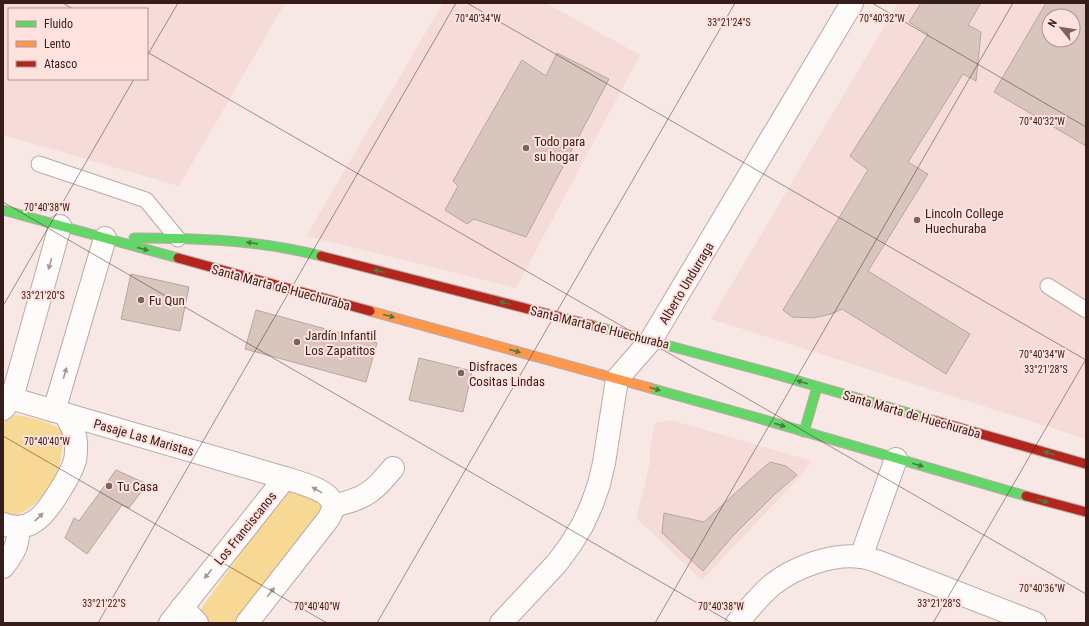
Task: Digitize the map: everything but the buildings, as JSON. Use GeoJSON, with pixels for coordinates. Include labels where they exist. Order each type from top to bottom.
{"type":"FeatureCollection","features":[{"type":"Feature","properties":{"kind":"street","name":"Alberto Undurraga"},"geometry":{"type":"LineString","coordinates":[[617,379],[651,340],[852,3]]}},
{"type":"Feature","properties":{"kind":"street","name":"Santa Marta de Huechuraba"},"geometry":{"type":"LineString","coordinates":[[3,210],[617,379],[1086,512]]}},
{"type":"Feature","properties":{"kind":"street"},"geometry":{"type":"LineString","coordinates":[[6,401],[60,226]]}},
{"type":"Feature","properties":{"kind":"street","name":"Santa Marta de Huechuraba"},"geometry":{"type":"LineString","coordinates":[[105,238],[244,242],[307,252],[651,340],[1086,464]]}},
{"type":"Feature","properties":{"kind":"street"},"geometry":{"type":"LineString","coordinates":[[3,567],[12,555],[18,537],[10,526],[32,523],[41,516],[56,495],[75,460],[75,434],[70,422],[59,412],[105,238]]}},
{"type":"Feature","properties":{"kind":"street"},"geometry":{"type":"LineString","coordinates":[[501,623],[557,563],[583,524],[599,484],[604,463],[617,379]]}},
{"type":"Feature","properties":{"kind":"street"},"geometry":{"type":"LineString","coordinates":[[804,432],[817,387]]}},
{"type":"Feature","properties":{"kind":"street","name":"Pasaje Las Maristas"},"geometry":{"type":"LineString","coordinates":[[6,401],[59,412],[285,478]]}},
{"type":"Feature","properties":{"kind":"street"},"geometry":{"type":"LineString","coordinates":[[861,557],[896,459]]}},
{"type":"Feature","properties":{"kind":"street"},"geometry":{"type":"LineString","coordinates":[[247,623],[329,518],[333,506],[368,493],[376,487],[392,468]]}},
{"type":"Feature","properties":{"kind":"street","name":"Los Franciscanos"},"geometry":{"type":"LineString","coordinates":[[176,615],[285,478],[316,489],[328,497],[333,506]]}},
{"type":"Feature","properties":{"kind":"street"},"geometry":{"type":"LineString","coordinates":[[737,623],[759,597],[791,572],[827,559],[844,557],[861,557],[878,562],[1035,623]]}},
{"type":"Feature","properties":{"kind":"street"},"geometry":{"type":"LineString","coordinates":[[176,615],[197,623]]}},
{"type":"Feature","properties":{"kind":"lane"},"geometry":{"type":"LineString","coordinates":[[39,164],[146,200],[178,239]]}},
{"type":"Feature","properties":{"kind":"lane"},"geometry":{"type":"LineString","coordinates":[[1048,286],[1086,310]]}},
{"type":"Feature","properties":{"kind":"shaded area"},"geometry":{"type":"Polygon","coordinates":[[[3,3],[285,3],[179,186],[3,135],[3,3]]]}},
{"type":"Feature","properties":{"kind":"shaded area"},"geometry":{"type":"Polygon","coordinates":[[[443,3],[546,3],[640,55],[516,288],[306,236],[443,3]]]}},
{"type":"Feature","properties":{"kind":"shaded area","name":"Lincoln College Huechuraba"},"geometry":{"type":"Polygon","coordinates":[[[898,3],[1086,3],[1086,439],[711,319],[898,3]]]}},
{"type":"Feature","properties":{"kind":"shaded area"},"geometry":{"type":"Polygon","coordinates":[[[13,415],[32,418],[54,426],[62,432],[63,441],[61,459],[57,474],[41,498],[27,510],[19,514],[3,516],[3,422],[13,415]]]}},
{"type":"Feature","properties":{"kind":"shaded area"},"geometry":{"type":"Polygon","coordinates":[[[671,420],[812,461],[796,481],[702,580],[636,518],[650,463],[650,448],[655,423],[671,420]]]}},
{"type":"Feature","properties":{"kind":"shaded area"},"geometry":{"type":"Polygon","coordinates":[[[288,487],[326,503],[248,623],[203,623],[196,616],[288,487]]]}},
{"type":"Feature","properties":{"kind":"traffic: fast"},"geometry":{"type":"LineString","coordinates":[[3,210],[178,258]]}},
{"type":"Feature","properties":{"kind":"traffic: fast"},"geometry":{"type":"LineString","coordinates":[[134,238],[205,239],[252,243],[275,246],[321,256]]}},
{"type":"Feature","properties":{"kind":"traffic: fast"},"geometry":{"type":"LineString","coordinates":[[591,325],[771,373],[936,421]]}},
{"type":"Feature","properties":{"kind":"traffic: fast"},"geometry":{"type":"LineString","coordinates":[[804,432],[817,387]]}},
{"type":"Feature","properties":{"kind":"traffic: fast"},"geometry":{"type":"LineString","coordinates":[[650,388],[1026,496]]}},
{"type":"Feature","properties":{"kind":"traffic: slow"},"geometry":{"type":"LineString","coordinates":[[370,311],[650,388]]}},
{"type":"Feature","properties":{"kind":"traffic: jam"},"geometry":{"type":"LineString","coordinates":[[321,256],[591,325]]}},
{"type":"Feature","properties":{"kind":"traffic: jam"},"geometry":{"type":"LineString","coordinates":[[178,258],[370,311]]}},
{"type":"Feature","properties":{"kind":"traffic: jam"},"geometry":{"type":"LineString","coordinates":[[936,421],[1086,464]]}},
{"type":"Feature","properties":{"kind":"traffic: jam"},"geometry":{"type":"LineString","coordinates":[[1026,496],[1086,512]]}},
{"type":"Feature","properties":{"kind":"place","name":"Todo para su hogar"},"geometry":{"type":"Point","coordinates":[526,148]}},
{"type":"Feature","properties":{"kind":"place","name":"Lincoln College Huechuraba"},"geometry":{"type":"Point","coordinates":[917,220]}},
{"type":"Feature","properties":{"kind":"place","name":"Fu Qun"},"geometry":{"type":"Point","coordinates":[141,300]}},
{"type":"Feature","properties":{"kind":"place","name":"Jardín Infantil Los Zapatitos"},"geometry":{"type":"Point","coordinates":[297,342]}},
{"type":"Feature","properties":{"kind":"place","name":"Disfraces Cositas Lindas"},"geometry":{"type":"Point","coordinates":[461,373]}},
{"type":"Feature","properties":{"kind":"place","name":"Tu Casa"},"geometry":{"type":"Point","coordinates":[109,486]}}]}
